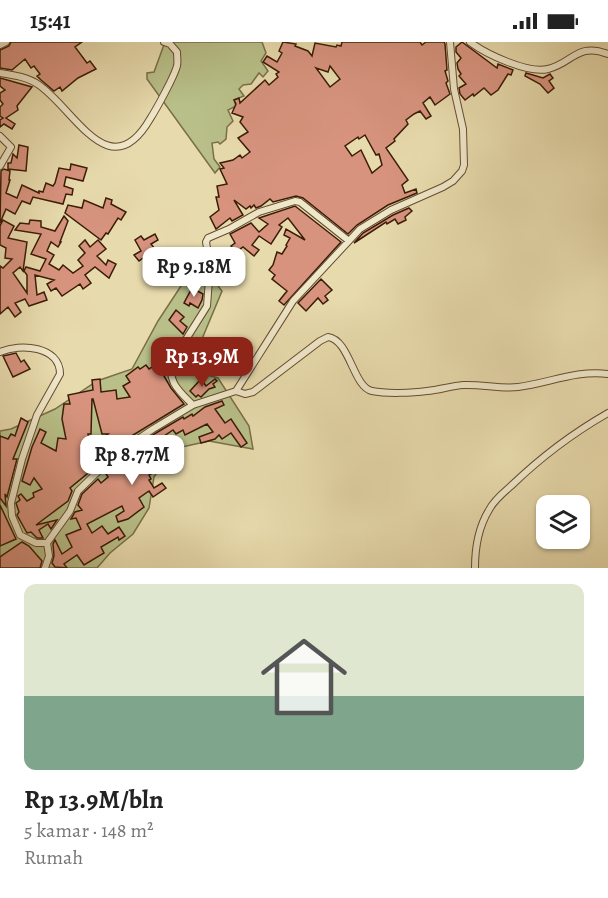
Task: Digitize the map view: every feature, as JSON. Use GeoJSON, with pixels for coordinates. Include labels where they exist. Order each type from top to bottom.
{"type":"FeatureCollection","features":[{"type":"Feature","properties":{"kind":"street"},"geometry":{"type":"LineString","coordinates":[[0,45],[6,42]]}},
{"type":"Feature","properties":{"kind":"street"},"geometry":{"type":"LineString","coordinates":[[0,73],[24,78],[39,85],[98,142],[115,148],[126,146],[143,132],[177,66],[177,52],[170,44],[164,42]]}},
{"type":"Feature","properties":{"kind":"street"},"geometry":{"type":"LineString","coordinates":[[236,391],[293,301],[349,241],[372,220],[443,187],[453,181],[462,171],[464,129],[454,89],[450,42]]}},
{"type":"Feature","properties":{"kind":"street"},"geometry":{"type":"LineString","coordinates":[[470,42],[487,55],[536,69],[554,67],[586,48],[608,54]]}},
{"type":"Feature","properties":{"kind":"street"},"geometry":{"type":"LineString","coordinates":[[0,136],[11,147],[0,166]]}},
{"type":"Feature","properties":{"kind":"street"},"geometry":{"type":"LineString","coordinates":[[194,405],[175,385],[170,370],[173,360],[207,306],[210,266],[206,242],[208,238],[230,229],[259,212],[295,201],[300,202],[349,241]]}},
{"type":"Feature","properties":{"kind":"street"},"geometry":{"type":"LineString","coordinates":[[45,568],[49,556],[47,543],[70,511],[78,491],[115,455],[194,405],[236,391],[245,394],[253,392],[320,340],[328,337],[335,339],[364,386],[373,391],[428,392],[461,385],[510,388],[574,374],[608,374]]}},
{"type":"Feature","properties":{"kind":"street"},"geometry":{"type":"LineString","coordinates":[[0,352],[17,348],[41,350],[50,354],[60,366],[60,374],[33,427],[11,503],[12,516],[20,535],[36,543],[47,543]]}},
{"type":"Feature","properties":{"kind":"street"},"geometry":{"type":"LineString","coordinates":[[475,568],[476,539],[496,499],[565,440],[608,412]]}},
{"type":"Feature","properties":{"kind":"green space"},"geometry":{"type":"Polygon","coordinates":[[[165,42],[262,42],[266,53],[261,61],[268,71],[263,77],[259,73],[251,84],[243,85],[239,89],[244,96],[234,100],[236,106],[228,110],[233,121],[227,127],[226,139],[220,144],[212,143],[214,159],[220,167],[215,173],[147,79],[147,73],[154,72],[165,42]]]}},
{"type":"Feature","properties":{"kind":"green space"},"geometry":{"type":"Polygon","coordinates":[[[198,260],[222,291],[189,370],[218,378],[249,426],[253,449],[209,441],[173,449],[154,477],[149,508],[133,534],[110,553],[97,568],[0,568],[0,431],[11,429],[55,409],[97,381],[132,369],[158,321],[198,260]]]}},
{"type":"Feature","properties":{"kind":"building"},"geometry":{"type":"Polygon","coordinates":[[[11,42],[82,42],[75,47],[87,63],[90,61],[96,69],[78,78],[62,91],[60,87],[54,91],[37,76],[40,74],[34,66],[31,68],[25,59],[12,70],[0,68],[0,50],[9,46],[11,42]]]}},
{"type":"Feature","properties":{"kind":"building"},"geometry":{"type":"Polygon","coordinates":[[[283,42],[296,44],[295,46],[308,51],[312,56],[315,43],[336,47],[341,46],[342,42],[420,42],[422,45],[426,42],[444,42],[447,70],[445,71],[448,81],[446,83],[450,94],[435,105],[430,97],[423,103],[431,116],[426,119],[420,111],[414,114],[406,120],[408,124],[394,139],[395,141],[386,148],[408,180],[402,185],[405,193],[416,189],[417,193],[388,205],[357,225],[348,234],[303,198],[296,196],[273,202],[270,199],[261,206],[256,208],[254,205],[246,209],[234,200],[243,215],[232,221],[230,218],[216,229],[210,217],[219,210],[216,197],[219,197],[217,186],[227,184],[220,169],[224,168],[220,163],[233,160],[240,155],[242,158],[250,152],[238,138],[248,132],[240,122],[243,117],[232,113],[236,104],[234,100],[239,98],[240,103],[265,80],[269,85],[278,77],[276,74],[279,72],[263,62],[267,56],[277,62],[282,53],[279,51],[283,42]],[[330,66],[328,72],[316,68],[330,87],[340,79],[330,66]],[[365,135],[345,146],[352,156],[361,150],[372,173],[382,165],[379,154],[376,155],[365,135]]]}},
{"type":"Feature","properties":{"kind":"building"},"geometry":{"type":"Polygon","coordinates":[[[462,42],[497,68],[498,64],[513,70],[498,90],[491,95],[484,88],[465,100],[460,94],[459,88],[466,84],[459,76],[461,74],[457,63],[461,58],[456,52],[456,47],[462,42]]]}},
{"type":"Feature","properties":{"kind":"building"},"geometry":{"type":"Polygon","coordinates":[[[526,73],[543,78],[550,74],[553,78],[549,81],[554,88],[548,93],[540,84],[525,76],[526,73]]]}},
{"type":"Feature","properties":{"kind":"building"},"geometry":{"type":"Polygon","coordinates":[[[0,78],[32,87],[17,106],[18,110],[6,118],[15,124],[12,129],[4,124],[0,127],[0,120],[3,118],[0,116],[0,107],[3,104],[0,100],[0,93],[5,90],[0,86],[0,78]]]}},
{"type":"Feature","properties":{"kind":"building"},"geometry":{"type":"Polygon","coordinates":[[[19,145],[28,147],[26,171],[8,169],[8,163],[11,163],[13,154],[17,158],[19,145]]]}},
{"type":"Feature","properties":{"kind":"building"},"geometry":{"type":"Polygon","coordinates":[[[71,164],[87,168],[83,181],[66,177],[64,186],[73,189],[72,195],[66,194],[63,204],[33,197],[30,204],[22,201],[15,214],[6,209],[0,223],[1,171],[4,169],[10,171],[6,193],[17,198],[22,185],[39,193],[39,191],[43,192],[46,183],[53,186],[59,168],[70,170],[71,164]]]}},
{"type":"Feature","properties":{"kind":"building"},"geometry":{"type":"Polygon","coordinates":[[[106,198],[112,200],[111,204],[126,212],[121,220],[118,218],[108,234],[106,233],[101,240],[65,213],[68,205],[82,208],[84,200],[103,208],[106,198]]]}},
{"type":"Feature","properties":{"kind":"building"},"geometry":{"type":"Polygon","coordinates":[[[295,206],[341,242],[284,305],[279,301],[287,291],[272,279],[275,275],[269,270],[277,252],[282,254],[287,246],[290,238],[284,235],[286,229],[305,240],[288,218],[279,225],[282,227],[271,244],[259,236],[252,245],[259,250],[254,256],[243,247],[218,266],[213,253],[220,249],[224,255],[233,248],[231,246],[235,243],[230,234],[251,223],[259,232],[268,224],[259,218],[295,206]]]}},
{"type":"Feature","properties":{"kind":"building"},"geometry":{"type":"Polygon","coordinates":[[[409,208],[412,211],[405,217],[406,220],[398,224],[395,219],[387,224],[386,222],[354,243],[363,233],[409,208]]]}},
{"type":"Feature","properties":{"kind":"building"},"geometry":{"type":"Polygon","coordinates":[[[64,216],[68,221],[61,242],[58,247],[51,242],[47,251],[54,255],[49,264],[59,270],[63,265],[73,273],[83,266],[78,260],[85,253],[79,246],[85,240],[90,247],[98,240],[106,249],[97,256],[106,265],[108,260],[116,264],[109,278],[95,267],[85,275],[91,283],[83,289],[80,284],[62,296],[56,288],[51,291],[47,284],[54,280],[35,275],[37,295],[44,292],[47,300],[29,306],[25,299],[15,303],[21,312],[15,317],[8,307],[0,314],[0,266],[3,268],[12,259],[5,258],[6,248],[0,245],[0,226],[3,220],[14,226],[8,238],[27,242],[23,271],[20,267],[13,273],[27,293],[27,275],[24,271],[26,267],[40,271],[46,259],[31,254],[41,234],[15,230],[20,223],[29,224],[30,220],[41,221],[41,227],[55,231],[64,216]]]}},
{"type":"Feature","properties":{"kind":"building"},"geometry":{"type":"Polygon","coordinates":[[[155,234],[158,240],[151,244],[155,249],[139,261],[134,255],[141,251],[135,240],[141,236],[144,240],[155,234]]]}},
{"type":"Feature","properties":{"kind":"building"},"geometry":{"type":"Polygon","coordinates":[[[321,279],[332,290],[325,296],[328,300],[323,304],[318,298],[306,311],[298,303],[321,279]]]}},
{"type":"Feature","properties":{"kind":"building"},"geometry":{"type":"Polygon","coordinates":[[[192,288],[203,294],[198,308],[190,303],[189,306],[184,303],[192,288]]]}},
{"type":"Feature","properties":{"kind":"building"},"geometry":{"type":"Polygon","coordinates":[[[176,310],[184,317],[180,321],[187,327],[183,334],[169,320],[176,310]]]}},
{"type":"Feature","properties":{"kind":"building"},"geometry":{"type":"Polygon","coordinates":[[[16,353],[21,362],[24,360],[30,369],[13,377],[3,356],[16,353]]]}},
{"type":"Feature","properties":{"kind":"building"},"geometry":{"type":"Polygon","coordinates":[[[157,364],[171,388],[184,404],[107,451],[109,454],[91,465],[93,469],[70,488],[72,491],[68,501],[36,525],[57,520],[51,529],[48,524],[39,530],[43,538],[37,538],[31,532],[27,533],[17,515],[19,512],[16,503],[20,500],[18,496],[21,494],[27,501],[34,497],[33,493],[42,489],[34,478],[30,485],[22,481],[40,429],[46,432],[41,443],[56,451],[58,438],[66,439],[62,419],[64,404],[70,404],[68,395],[93,390],[92,380],[100,379],[101,392],[116,390],[117,399],[130,397],[123,386],[130,382],[126,376],[138,367],[140,369],[146,365],[149,369],[157,364]],[[93,399],[91,434],[88,434],[91,448],[108,434],[102,434],[93,399]]]}},
{"type":"Feature","properties":{"kind":"building"},"geometry":{"type":"Polygon","coordinates":[[[201,379],[206,386],[215,379],[217,381],[213,384],[215,387],[209,389],[201,397],[198,395],[196,397],[190,391],[201,379]]]}},
{"type":"Feature","properties":{"kind":"building"},"geometry":{"type":"Polygon","coordinates":[[[222,401],[224,405],[215,409],[225,423],[231,419],[247,443],[241,447],[231,433],[222,439],[219,435],[215,439],[201,443],[199,437],[213,432],[207,424],[185,435],[183,430],[176,434],[173,430],[139,453],[141,456],[169,444],[172,451],[159,457],[161,459],[153,464],[157,470],[149,475],[154,488],[162,483],[166,488],[153,497],[149,491],[139,498],[144,507],[128,519],[118,522],[116,516],[124,511],[122,506],[87,524],[92,533],[102,526],[108,534],[119,527],[125,536],[119,540],[118,537],[101,547],[104,553],[84,565],[77,555],[64,564],[67,568],[55,567],[52,563],[55,540],[62,554],[72,547],[66,535],[81,529],[76,518],[71,519],[75,512],[82,510],[78,505],[82,494],[98,479],[101,483],[108,477],[105,472],[120,457],[156,433],[183,417],[184,419],[192,414],[193,416],[205,407],[222,401]]]}},
{"type":"Feature","properties":{"kind":"building"},"geometry":{"type":"Polygon","coordinates":[[[21,418],[28,422],[13,459],[17,459],[7,497],[5,494],[6,506],[0,498],[0,436],[8,439],[11,434],[15,436],[21,418]]]}},
{"type":"Feature","properties":{"kind":"building"},"geometry":{"type":"Polygon","coordinates":[[[0,505],[16,539],[0,546],[0,505]]]}},
{"type":"Feature","properties":{"kind":"building"},"geometry":{"type":"Polygon","coordinates":[[[22,542],[29,546],[42,561],[40,568],[0,568],[0,557],[22,542]]]}}]}
